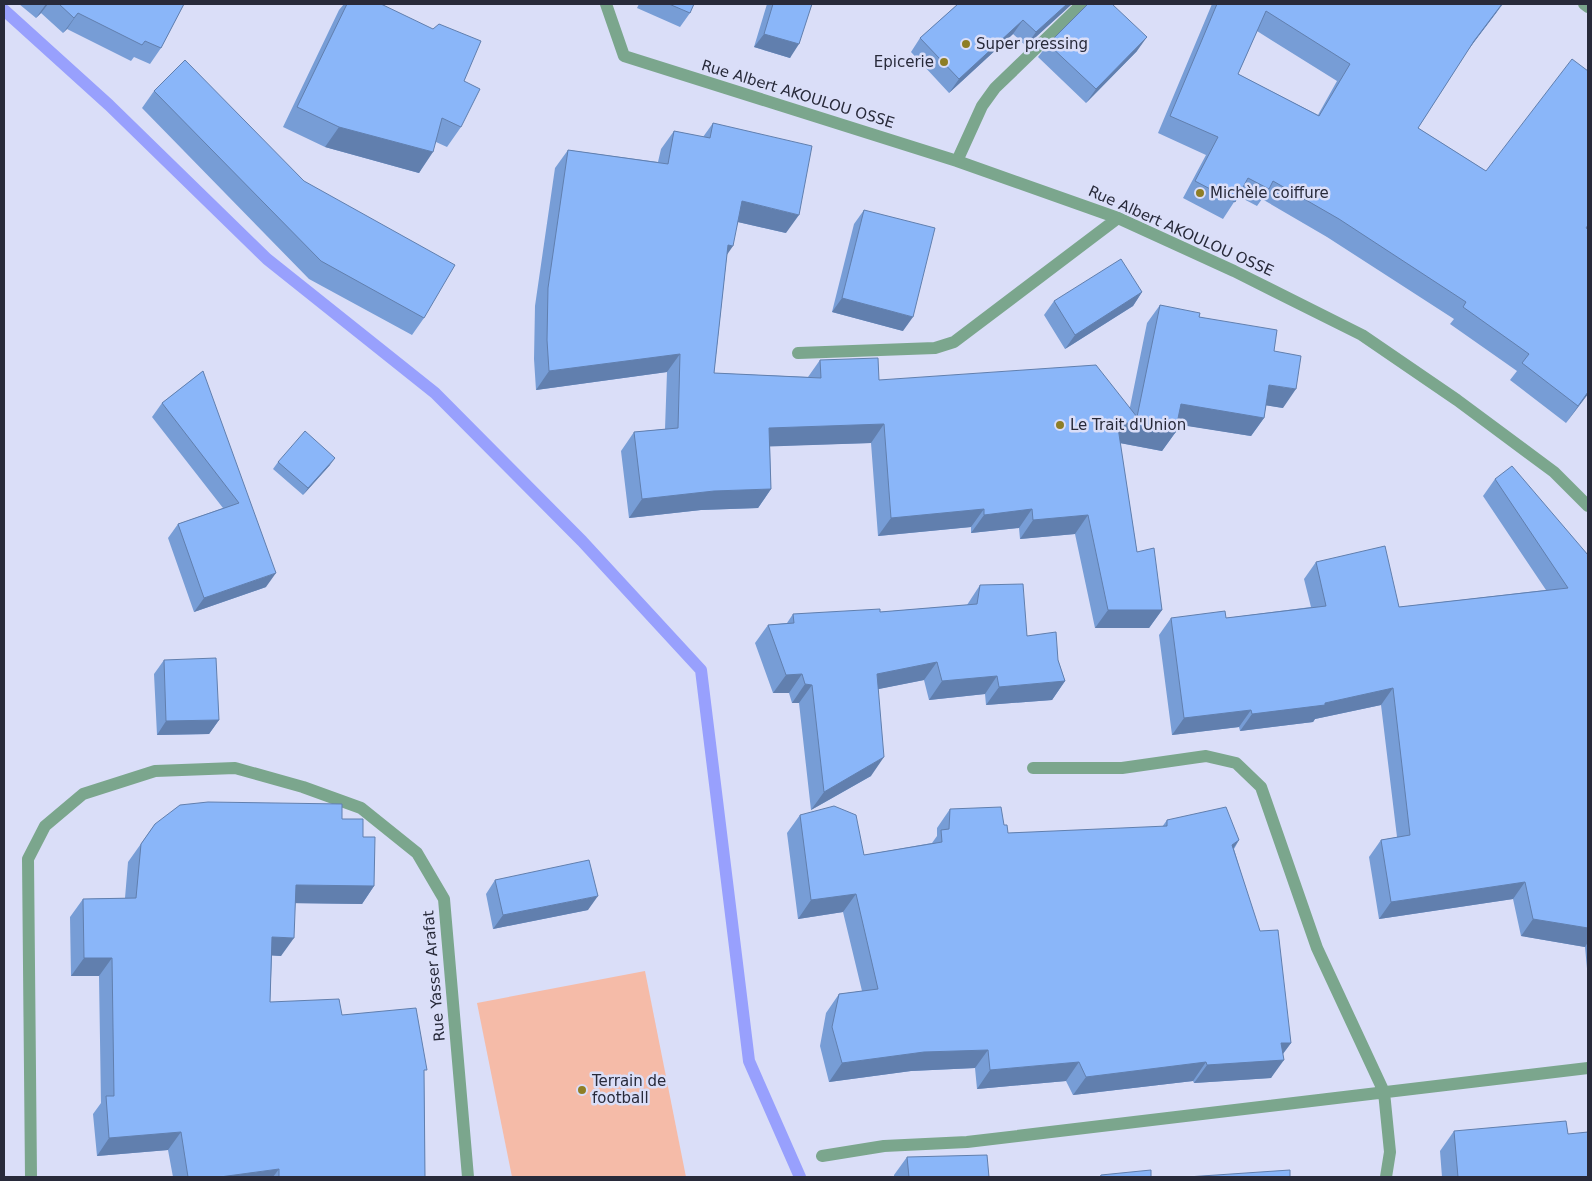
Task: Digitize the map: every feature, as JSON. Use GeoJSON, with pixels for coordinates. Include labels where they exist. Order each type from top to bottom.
{"type":"FeatureCollection","features":[{"type":"Feature","properties":{"kind":"street","name":"Rue Albert AKOULOU OSSE"},"geometry":{"type":"LineString","coordinates":[[606,4],[624,56],[958,160],[1118,218],[1292,298],[1362,335],[1457,400],[1554,472],[1588,506]]}},
{"type":"Feature","properties":{"kind":"street"},"geometry":{"type":"LineString","coordinates":[[958,160],[982,106],[995,88],[1082,4]]}},
{"type":"Feature","properties":{"kind":"street"},"geometry":{"type":"LineString","coordinates":[[1584,4],[1588,7]]}},
{"type":"Feature","properties":{"kind":"street"},"geometry":{"type":"LineString","coordinates":[[798,353],[934,348],[954,342],[1118,218]]}},
{"type":"Feature","properties":{"kind":"street"},"geometry":{"type":"LineString","coordinates":[[1033,768],[1122,768],[1206,756],[1236,763],[1261,787],[1317,948],[1384,1092],[1390,1152],[1386,1177]]}},
{"type":"Feature","properties":{"kind":"street","name":"Rue Yasser Arafat"},"geometry":{"type":"LineString","coordinates":[[31,1177],[28,859],[45,826],[83,794],[155,771],[235,768],[303,787],[361,808],[417,853],[444,899],[468,1177]]}},
{"type":"Feature","properties":{"kind":"street"},"geometry":{"type":"LineString","coordinates":[[822,1156],[884,1146],[967,1142],[1588,1068]]}},
{"type":"Feature","properties":{"kind":"shaded area","name":"Terrain de football"},"geometry":{"type":"Polygon","coordinates":[[[645,971],[686,1177],[512,1177],[477,1003],[645,971]]]}},
{"type":"Feature","properties":{"kind":"building"},"geometry":{"type":"Polygon","coordinates":[[[59,4],[184,4],[161,48],[145,41],[142,45],[78,13],[74,18],[59,4]]]}},
{"type":"Feature","properties":{"kind":"building"},"geometry":{"type":"Polygon","coordinates":[[[347,4],[381,4],[433,29],[439,24],[481,41],[464,81],[480,89],[461,127],[442,118],[433,152],[339,127],[297,107],[347,4]]]}},
{"type":"Feature","properties":{"kind":"building"},"geometry":{"type":"Polygon","coordinates":[[[669,4],[694,4],[690,13],[669,4]]]}},
{"type":"Feature","properties":{"kind":"building"},"geometry":{"type":"Polygon","coordinates":[[[773,4],[812,4],[799,44],[764,34],[773,4]]]}},
{"type":"Feature","properties":{"kind":"building"},"geometry":{"type":"Polygon","coordinates":[[[958,4],[1067,4],[1036,32],[1023,20],[959,79],[920,38],[958,4]]]}},
{"type":"Feature","properties":{"kind":"building"},"geometry":{"type":"Polygon","coordinates":[[[1088,4],[1112,4],[1147,37],[1096,89],[1048,44],[1088,4]]]}},
{"type":"Feature","properties":{"kind":"building"},"geometry":{"type":"Polygon","coordinates":[[[1217,4],[1502,4],[1474,41],[1418,128],[1486,171],[1572,59],[1588,71],[1588,225],[1586,228],[1588,229],[1588,392],[1578,406],[1522,363],[1529,354],[1463,307],[1466,302],[1339,219],[1273,181],[1269,189],[1248,178],[1235,202],[1195,181],[1218,137],[1170,116],[1217,4]],[[1266,11],[1238,74],[1319,116],[1350,64],[1266,11]]]}},
{"type":"Feature","properties":{"kind":"building"},"geometry":{"type":"Polygon","coordinates":[[[185,60],[304,181],[455,265],[424,318],[321,261],[154,91],[185,60]]]}},
{"type":"Feature","properties":{"kind":"building"},"geometry":{"type":"Polygon","coordinates":[[[713,123],[812,146],[799,215],[742,201],[733,246],[728,245],[714,373],[821,378],[820,360],[878,358],[879,380],[1096,365],[1137,417],[1160,305],[1200,313],[1199,317],[1277,330],[1274,351],[1301,356],[1296,389],[1269,385],[1264,418],[1181,404],[1175,433],[1117,421],[1137,552],[1154,548],[1162,610],[1108,610],[1088,515],[1033,520],[1032,509],[984,515],[984,509],[891,518],[884,424],[769,428],[771,489],[714,491],[642,499],[634,432],[678,428],[680,354],[549,371],[547,340],[548,288],[568,150],[668,164],[674,131],[710,138],[713,123]]]}},
{"type":"Feature","properties":{"kind":"building"},"geometry":{"type":"Polygon","coordinates":[[[864,210],[935,228],[913,317],[842,298],[864,210]]]}},
{"type":"Feature","properties":{"kind":"building"},"geometry":{"type":"Polygon","coordinates":[[[1121,259],[1142,292],[1075,335],[1054,301],[1121,259]]]}},
{"type":"Feature","properties":{"kind":"building"},"geometry":{"type":"Polygon","coordinates":[[[203,371],[276,573],[204,598],[178,524],[239,503],[162,403],[203,371]]]}},
{"type":"Feature","properties":{"kind":"building"},"geometry":{"type":"Polygon","coordinates":[[[305,431],[335,458],[308,488],[278,462],[305,431]]]}},
{"type":"Feature","properties":{"kind":"building"},"geometry":{"type":"Polygon","coordinates":[[[1512,466],[1588,555],[1588,928],[1533,919],[1525,882],[1391,902],[1381,840],[1410,835],[1393,688],[1325,703],[1325,705],[1252,714],[1251,710],[1184,718],[1171,618],[1225,611],[1226,618],[1326,606],[1316,562],[1385,546],[1399,607],[1568,588],[1495,479],[1512,466]]]}},
{"type":"Feature","properties":{"kind":"building"},"geometry":{"type":"Polygon","coordinates":[[[1023,584],[1027,636],[1056,632],[1058,660],[1065,681],[999,687],[997,676],[942,681],[937,662],[877,674],[884,757],[824,792],[812,685],[805,684],[802,674],[786,675],[768,625],[794,623],[793,614],[880,609],[880,612],[977,604],[980,585],[1023,584]]]}},
{"type":"Feature","properties":{"kind":"building"},"geometry":{"type":"Polygon","coordinates":[[[216,658],[219,720],[166,721],[164,660],[216,658]]]}},
{"type":"Feature","properties":{"kind":"building"},"geometry":{"type":"Polygon","coordinates":[[[208,802],[342,804],[342,819],[363,819],[363,837],[375,837],[374,886],[296,885],[294,938],[272,937],[270,1002],[339,999],[342,1015],[416,1008],[427,1070],[424,1070],[425,1177],[279,1177],[279,1169],[220,1177],[188,1177],[181,1132],[109,1138],[106,1096],[114,1096],[112,958],[84,958],[83,899],[136,898],[141,844],[155,824],[180,805],[208,802]]]}},
{"type":"Feature","properties":{"kind":"building"},"geometry":{"type":"Polygon","coordinates":[[[834,806],[856,815],[864,855],[942,842],[941,830],[949,829],[950,809],[1001,807],[1004,825],[1007,825],[1008,833],[1167,826],[1167,820],[1226,807],[1239,840],[1232,845],[1260,931],[1278,930],[1291,1043],[1281,1043],[1284,1060],[1207,1065],[1206,1062],[1086,1077],[1079,1062],[990,1070],[988,1050],[924,1052],[842,1063],[832,1027],[839,994],[878,989],[856,894],[811,900],[800,815],[834,806]]]}},
{"type":"Feature","properties":{"kind":"building"},"geometry":{"type":"Polygon","coordinates":[[[589,860],[598,896],[503,915],[495,880],[589,860]]]}},
{"type":"Feature","properties":{"kind":"building"},"geometry":{"type":"Polygon","coordinates":[[[1566,1121],[1568,1134],[1588,1132],[1588,1177],[1458,1177],[1454,1131],[1566,1121]]]}},
{"type":"Feature","properties":{"kind":"building"},"geometry":{"type":"Polygon","coordinates":[[[987,1155],[989,1177],[909,1177],[907,1157],[987,1155]]]}},
{"type":"Feature","properties":{"kind":"building"},"geometry":{"type":"Polygon","coordinates":[[[1151,1170],[1151,1177],[1100,1177],[1101,1175],[1151,1170]]]}},
{"type":"Feature","properties":{"kind":"building"},"geometry":{"type":"Polygon","coordinates":[[[1290,1170],[1290,1177],[1187,1177],[1290,1170]]]}},
{"type":"Feature","properties":{"kind":"waterway"},"geometry":{"type":"LineString","coordinates":[[4,10],[109,105],[267,259],[435,393],[582,541],[701,670],[749,1061],[800,1177]]}},
{"type":"Feature","properties":{"kind":"place","name":"Super pressing"},"geometry":{"type":"Point","coordinates":[966,44]}},
{"type":"Feature","properties":{"kind":"place","name":"Epicerie"},"geometry":{"type":"Point","coordinates":[944,62]}},
{"type":"Feature","properties":{"kind":"place","name":"Michèle coiffure"},"geometry":{"type":"Point","coordinates":[1200,193]}},
{"type":"Feature","properties":{"kind":"place","name":"Le Trait d'Union"},"geometry":{"type":"Point","coordinates":[1060,425]}},
{"type":"Feature","properties":{"kind":"place","name":"Terrain de football"},"geometry":{"type":"Point","coordinates":[582,1090]}}]}
